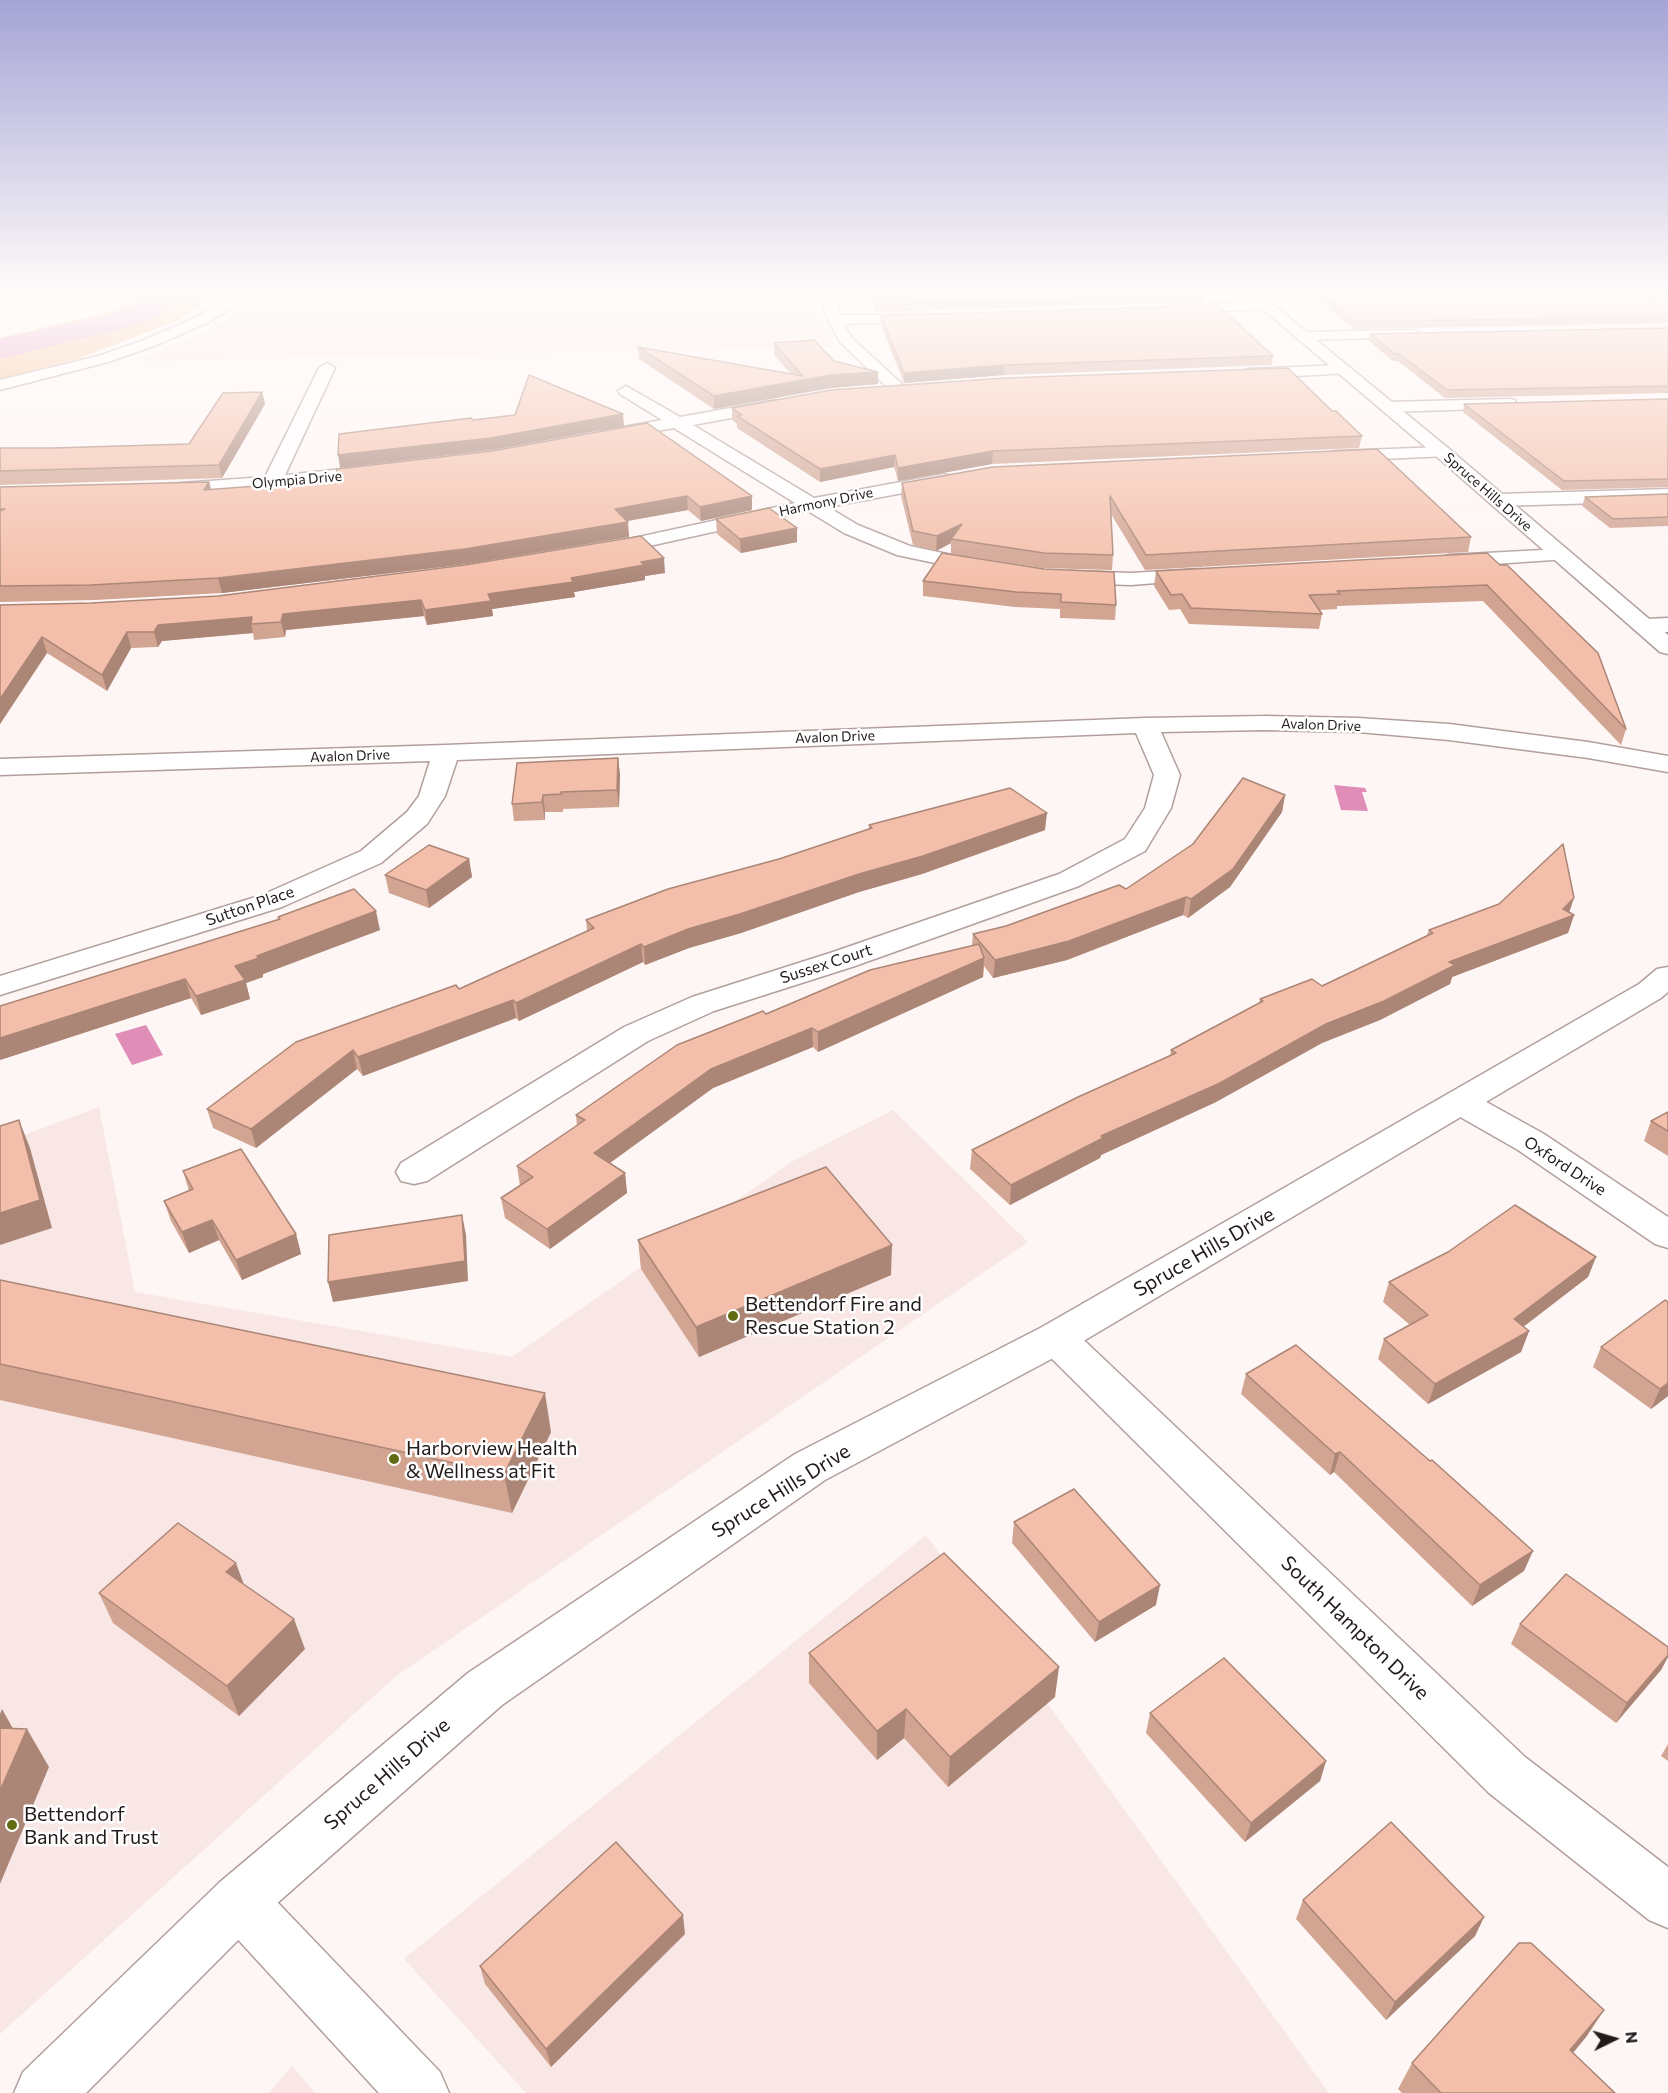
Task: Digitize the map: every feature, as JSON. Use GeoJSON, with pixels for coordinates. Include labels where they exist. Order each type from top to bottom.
{"type":"FeatureCollection","features":[{"type":"Feature","properties":{"kind":"street"},"geometry":{"type":"LineString","coordinates":[[272,482],[316,391]]}},
{"type":"Feature","properties":{"kind":"street"},"geometry":{"type":"LineString","coordinates":[[626,391],[851,529],[904,551],[962,565],[997,569]]}},
{"type":"Feature","properties":{"kind":"street","name":"Spruce Hills Drive"},"geometry":{"type":"LineString","coordinates":[[1368,391],[1668,647]]}},
{"type":"Feature","properties":{"kind":"street"},"geometry":{"type":"LineString","coordinates":[[595,437],[797,401]]}},
{"type":"Feature","properties":{"kind":"street"},"geometry":{"type":"LineString","coordinates":[[1388,407],[1529,403]]}},
{"type":"Feature","properties":{"kind":"street"},"geometry":{"type":"LineString","coordinates":[[1323,457],[1442,452]]}},
{"type":"Feature","properties":{"kind":"street","name":"Olympia Drive"},"geometry":{"type":"LineString","coordinates":[[146,490],[272,482],[394,470]]}},
{"type":"Feature","properties":{"kind":"street","name":"Harmony Drive"},"geometry":{"type":"LineString","coordinates":[[583,554],[810,505],[959,477]]}},
{"type":"Feature","properties":{"kind":"street"},"geometry":{"type":"LineString","coordinates":[[1498,500],[1668,495]]}},
{"type":"Feature","properties":{"kind":"street"},"geometry":{"type":"LineString","coordinates":[[1430,562],[1561,555]]}},
{"type":"Feature","properties":{"kind":"street"},"geometry":{"type":"LineString","coordinates":[[1054,576],[1131,579],[1215,574]]}},
{"type":"Feature","properties":{"kind":"street"},"geometry":{"type":"LineString","coordinates":[[1645,626],[1668,625]]}},
{"type":"Feature","properties":{"kind":"street","name":"Avalon Drive"},"geometry":{"type":"LineString","coordinates":[[0,767],[446,753],[1145,725],[1264,723],[1358,725],[1449,732],[1668,764]]}},
{"type":"Feature","properties":{"kind":"street","name":"Sussex Court"},"geometry":{"type":"LineString","coordinates":[[414,1172],[636,1034],[693,1008],[844,959],[1069,880],[1135,845],[1158,808],[1167,775],[1145,725]]}},
{"type":"Feature","properties":{"kind":"street","name":"Sutton Place"},"geometry":{"type":"LineString","coordinates":[[0,986],[272,901],[371,857],[417,818],[432,796],[446,753]]}},
{"type":"Feature","properties":{"kind":"street","name":"Spruce Hills Drive"},"geometry":{"type":"LineString","coordinates":[[44,2093],[239,1902],[485,1689],[810,1467],[1056,1338],[1650,991],[1668,976]]}},
{"type":"Feature","properties":{"kind":"street","name":"Oxford Drive"},"geometry":{"type":"LineString","coordinates":[[1460,1102],[1531,1142],[1668,1235]]}},
{"type":"Feature","properties":{"kind":"street","name":"South Hampton Drive"},"geometry":{"type":"LineString","coordinates":[[1056,1338],[1507,1775],[1668,1901]]}},
{"type":"Feature","properties":{"kind":"street"},"geometry":{"type":"LineString","coordinates":[[239,1902],[419,2093]]}},
{"type":"Feature","properties":{"kind":"shaded area"},"geometry":{"type":"Polygon","coordinates":[[[1334,785],[1365,788],[1367,792],[1362,792],[1368,811],[1341,810],[1334,785]]]}},
{"type":"Feature","properties":{"kind":"shaded area"},"geometry":{"type":"Polygon","coordinates":[[[146,1025],[163,1055],[132,1065],[115,1034],[146,1025]]]}},
{"type":"Feature","properties":{"kind":"shaded area"},"geometry":{"type":"Polygon","coordinates":[[[99,1107],[135,1292],[512,1357],[793,1161],[893,1110],[1028,1242],[395,1677],[0,2034],[0,1144],[99,1107]]]}},
{"type":"Feature","properties":{"kind":"shaded area"},"geometry":{"type":"Polygon","coordinates":[[[926,1535],[1329,2093],[526,2093],[404,1959],[926,1535]]]}},
{"type":"Feature","properties":{"kind":"shaded area"},"geometry":{"type":"Polygon","coordinates":[[[292,2066],[315,2093],[269,2093],[292,2066]]]}},
{"type":"Feature","properties":{"kind":"building"},"geometry":{"type":"Polygon","coordinates":[[[524,391],[567,391],[623,414],[491,438],[338,455],[339,434],[515,415],[524,391]]]}},
{"type":"Feature","properties":{"kind":"building"},"geometry":{"type":"Polygon","coordinates":[[[706,391],[744,391],[714,396],[706,391]]]}},
{"type":"Feature","properties":{"kind":"building"},"geometry":{"type":"Polygon","coordinates":[[[827,391],[1311,391],[1362,436],[993,451],[898,468],[895,455],[820,469],[737,416],[742,415],[732,408],[827,391]]]}},
{"type":"Feature","properties":{"kind":"building"},"geometry":{"type":"Polygon","coordinates":[[[262,392],[219,465],[0,471],[0,448],[189,444],[223,393],[262,392]]]}},
{"type":"Feature","properties":{"kind":"building"},"geometry":{"type":"Polygon","coordinates":[[[1668,399],[1668,479],[1564,481],[1464,404],[1668,399]]]}},
{"type":"Feature","properties":{"kind":"building"},"geometry":{"type":"Polygon","coordinates":[[[647,423],[752,496],[700,507],[687,496],[615,509],[628,522],[465,549],[218,578],[91,585],[0,586],[0,511],[5,509],[0,509],[0,487],[209,482],[204,490],[336,480],[337,469],[492,451],[647,423]]]}},
{"type":"Feature","properties":{"kind":"building"},"geometry":{"type":"Polygon","coordinates":[[[1377,449],[1471,537],[1146,555],[1110,496],[1113,555],[1044,553],[951,539],[962,524],[937,536],[913,531],[902,483],[993,467],[1377,449]]]}},
{"type":"Feature","properties":{"kind":"building"},"geometry":{"type":"Polygon","coordinates":[[[1668,494],[1668,517],[1613,519],[1585,497],[1668,494]]]}},
{"type":"Feature","properties":{"kind":"building"},"geometry":{"type":"Polygon","coordinates":[[[769,508],[797,528],[740,539],[716,519],[769,508]]]}},
{"type":"Feature","properties":{"kind":"building"},"geometry":{"type":"Polygon","coordinates":[[[641,536],[664,558],[641,562],[644,565],[571,578],[573,582],[488,594],[491,601],[425,610],[421,600],[283,614],[281,622],[251,624],[252,617],[158,625],[154,632],[127,632],[102,675],[42,637],[0,699],[0,605],[218,596],[465,565],[641,536]]]}},
{"type":"Feature","properties":{"kind":"building"},"geometry":{"type":"Polygon","coordinates":[[[942,553],[1044,569],[1114,572],[1116,605],[1061,602],[1061,594],[1016,592],[923,581],[942,553]]]}},
{"type":"Feature","properties":{"kind":"building"},"geometry":{"type":"Polygon","coordinates":[[[1487,553],[1500,565],[1507,565],[1598,653],[1626,729],[1487,585],[1337,591],[1340,594],[1309,595],[1322,614],[1191,608],[1182,594],[1171,595],[1156,571],[1487,553]]]}},
{"type":"Feature","properties":{"kind":"building"},"geometry":{"type":"Polygon","coordinates":[[[618,758],[617,790],[561,792],[561,794],[543,795],[542,802],[512,804],[517,763],[618,758]]]}},
{"type":"Feature","properties":{"kind":"building"},"geometry":{"type":"Polygon","coordinates":[[[1243,778],[1285,795],[1233,869],[1191,899],[1186,897],[1069,941],[995,960],[973,934],[1006,926],[1119,885],[1126,889],[1193,844],[1243,778]]]}},
{"type":"Feature","properties":{"kind":"building"},"geometry":{"type":"Polygon","coordinates":[[[1010,788],[1047,813],[923,856],[688,929],[644,947],[641,944],[516,1003],[513,1000],[358,1057],[353,1050],[251,1129],[207,1109],[296,1042],[456,985],[459,989],[594,928],[586,920],[668,889],[779,859],[872,828],[869,825],[1010,788]]]}},
{"type":"Feature","properties":{"kind":"building"},"geometry":{"type":"Polygon","coordinates":[[[1563,844],[1574,898],[1563,909],[1574,915],[1449,962],[1455,965],[1384,1001],[1326,1024],[1220,1083],[1101,1136],[1103,1138],[1011,1185],[972,1150],[1078,1097],[1176,1053],[1171,1050],[1263,1001],[1260,999],[1312,979],[1322,986],[1433,933],[1429,930],[1499,904],[1563,844]]]}},
{"type":"Feature","properties":{"kind":"building"},"geometry":{"type":"Polygon","coordinates":[[[429,845],[469,859],[426,890],[385,875],[429,845]]]}},
{"type":"Feature","properties":{"kind":"building"},"geometry":{"type":"Polygon","coordinates":[[[354,889],[376,911],[235,966],[245,980],[196,996],[185,979],[0,1038],[0,1006],[280,919],[278,917],[354,889]]]}},
{"type":"Feature","properties":{"kind":"building"},"geometry":{"type":"Polygon","coordinates":[[[979,944],[984,958],[818,1032],[812,1028],[711,1069],[594,1153],[625,1173],[547,1229],[501,1198],[533,1177],[517,1166],[585,1120],[576,1115],[677,1045],[763,1011],[766,1014],[870,970],[979,944]]]}},
{"type":"Feature","properties":{"kind":"building"},"geometry":{"type":"Polygon","coordinates":[[[1668,1112],[1668,1131],[1651,1121],[1668,1112]]]}},
{"type":"Feature","properties":{"kind":"building"},"geometry":{"type":"Polygon","coordinates":[[[19,1120],[40,1200],[0,1213],[0,1126],[19,1120]]]}},
{"type":"Feature","properties":{"kind":"building"},"geometry":{"type":"Polygon","coordinates":[[[241,1149],[296,1234],[236,1260],[212,1220],[182,1232],[164,1201],[193,1189],[183,1171],[241,1149]]]}},
{"type":"Feature","properties":{"kind":"building","name":"Bettendorf Fire and Rescue Station 2"},"geometry":{"type":"Polygon","coordinates":[[[826,1167],[892,1245],[696,1327],[638,1240],[826,1167]]]}},
{"type":"Feature","properties":{"kind":"building"},"geometry":{"type":"Polygon","coordinates":[[[1515,1205],[1596,1257],[1514,1319],[1529,1331],[1435,1384],[1384,1339],[1428,1315],[1389,1282],[1448,1252],[1515,1205]]]}},
{"type":"Feature","properties":{"kind":"building"},"geometry":{"type":"Polygon","coordinates":[[[462,1215],[465,1261],[328,1282],[329,1235],[462,1215]]]}},
{"type":"Feature","properties":{"kind":"building"},"geometry":{"type":"Polygon","coordinates":[[[0,1280],[545,1393],[504,1474],[0,1364],[0,1280]]]}},
{"type":"Feature","properties":{"kind":"building"},"geometry":{"type":"Polygon","coordinates":[[[1665,1300],[1668,1302],[1668,1383],[1660,1389],[1601,1347],[1665,1300]]]}},
{"type":"Feature","properties":{"kind":"building"},"geometry":{"type":"Polygon","coordinates":[[[1296,1345],[1430,1461],[1432,1460],[1533,1551],[1480,1585],[1340,1452],[1335,1454],[1246,1374],[1296,1345]]]}},
{"type":"Feature","properties":{"kind":"building"},"geometry":{"type":"Polygon","coordinates":[[[1074,1489],[1160,1585],[1099,1622],[1014,1522],[1074,1489]]]}},
{"type":"Feature","properties":{"kind":"building"},"geometry":{"type":"Polygon","coordinates":[[[178,1523],[236,1563],[226,1572],[294,1619],[227,1686],[99,1593],[178,1523]]]}},
{"type":"Feature","properties":{"kind":"building"},"geometry":{"type":"Polygon","coordinates":[[[944,1553],[1059,1667],[950,1757],[906,1709],[877,1731],[809,1653],[944,1553]]]}},
{"type":"Feature","properties":{"kind":"building"},"geometry":{"type":"Polygon","coordinates":[[[1566,1574],[1668,1647],[1668,1655],[1627,1703],[1520,1624],[1566,1574]]]}},
{"type":"Feature","properties":{"kind":"building"},"geometry":{"type":"Polygon","coordinates":[[[1224,1658],[1326,1761],[1251,1823],[1150,1713],[1224,1658]]]}},
{"type":"Feature","properties":{"kind":"building"},"geometry":{"type":"Polygon","coordinates":[[[0,1728],[27,1729],[0,1791],[0,1728]]]}},
{"type":"Feature","properties":{"kind":"building"},"geometry":{"type":"Polygon","coordinates":[[[1391,1822],[1484,1917],[1395,2002],[1303,1900],[1391,1822]]]}},
{"type":"Feature","properties":{"kind":"building"},"geometry":{"type":"Polygon","coordinates":[[[616,1842],[683,1915],[546,2049],[480,1966],[616,1842]]]}},
{"type":"Feature","properties":{"kind":"building"},"geometry":{"type":"Polygon","coordinates":[[[1519,1943],[1531,1943],[1604,2010],[1570,2050],[1615,2093],[1441,2093],[1412,2063],[1519,1943]]]}},
{"type":"Feature","properties":{"kind":"place","name":"Bettendorf Fire and Rescue Station 2"},"geometry":{"type":"Point","coordinates":[733,1316]}},
{"type":"Feature","properties":{"kind":"place","name":"Harborview Health & Wellness at Fit"},"geometry":{"type":"Point","coordinates":[394,1459]}},
{"type":"Feature","properties":{"kind":"place","name":"Bettendorf Bank and Trust"},"geometry":{"type":"Point","coordinates":[12,1825]}}]}
